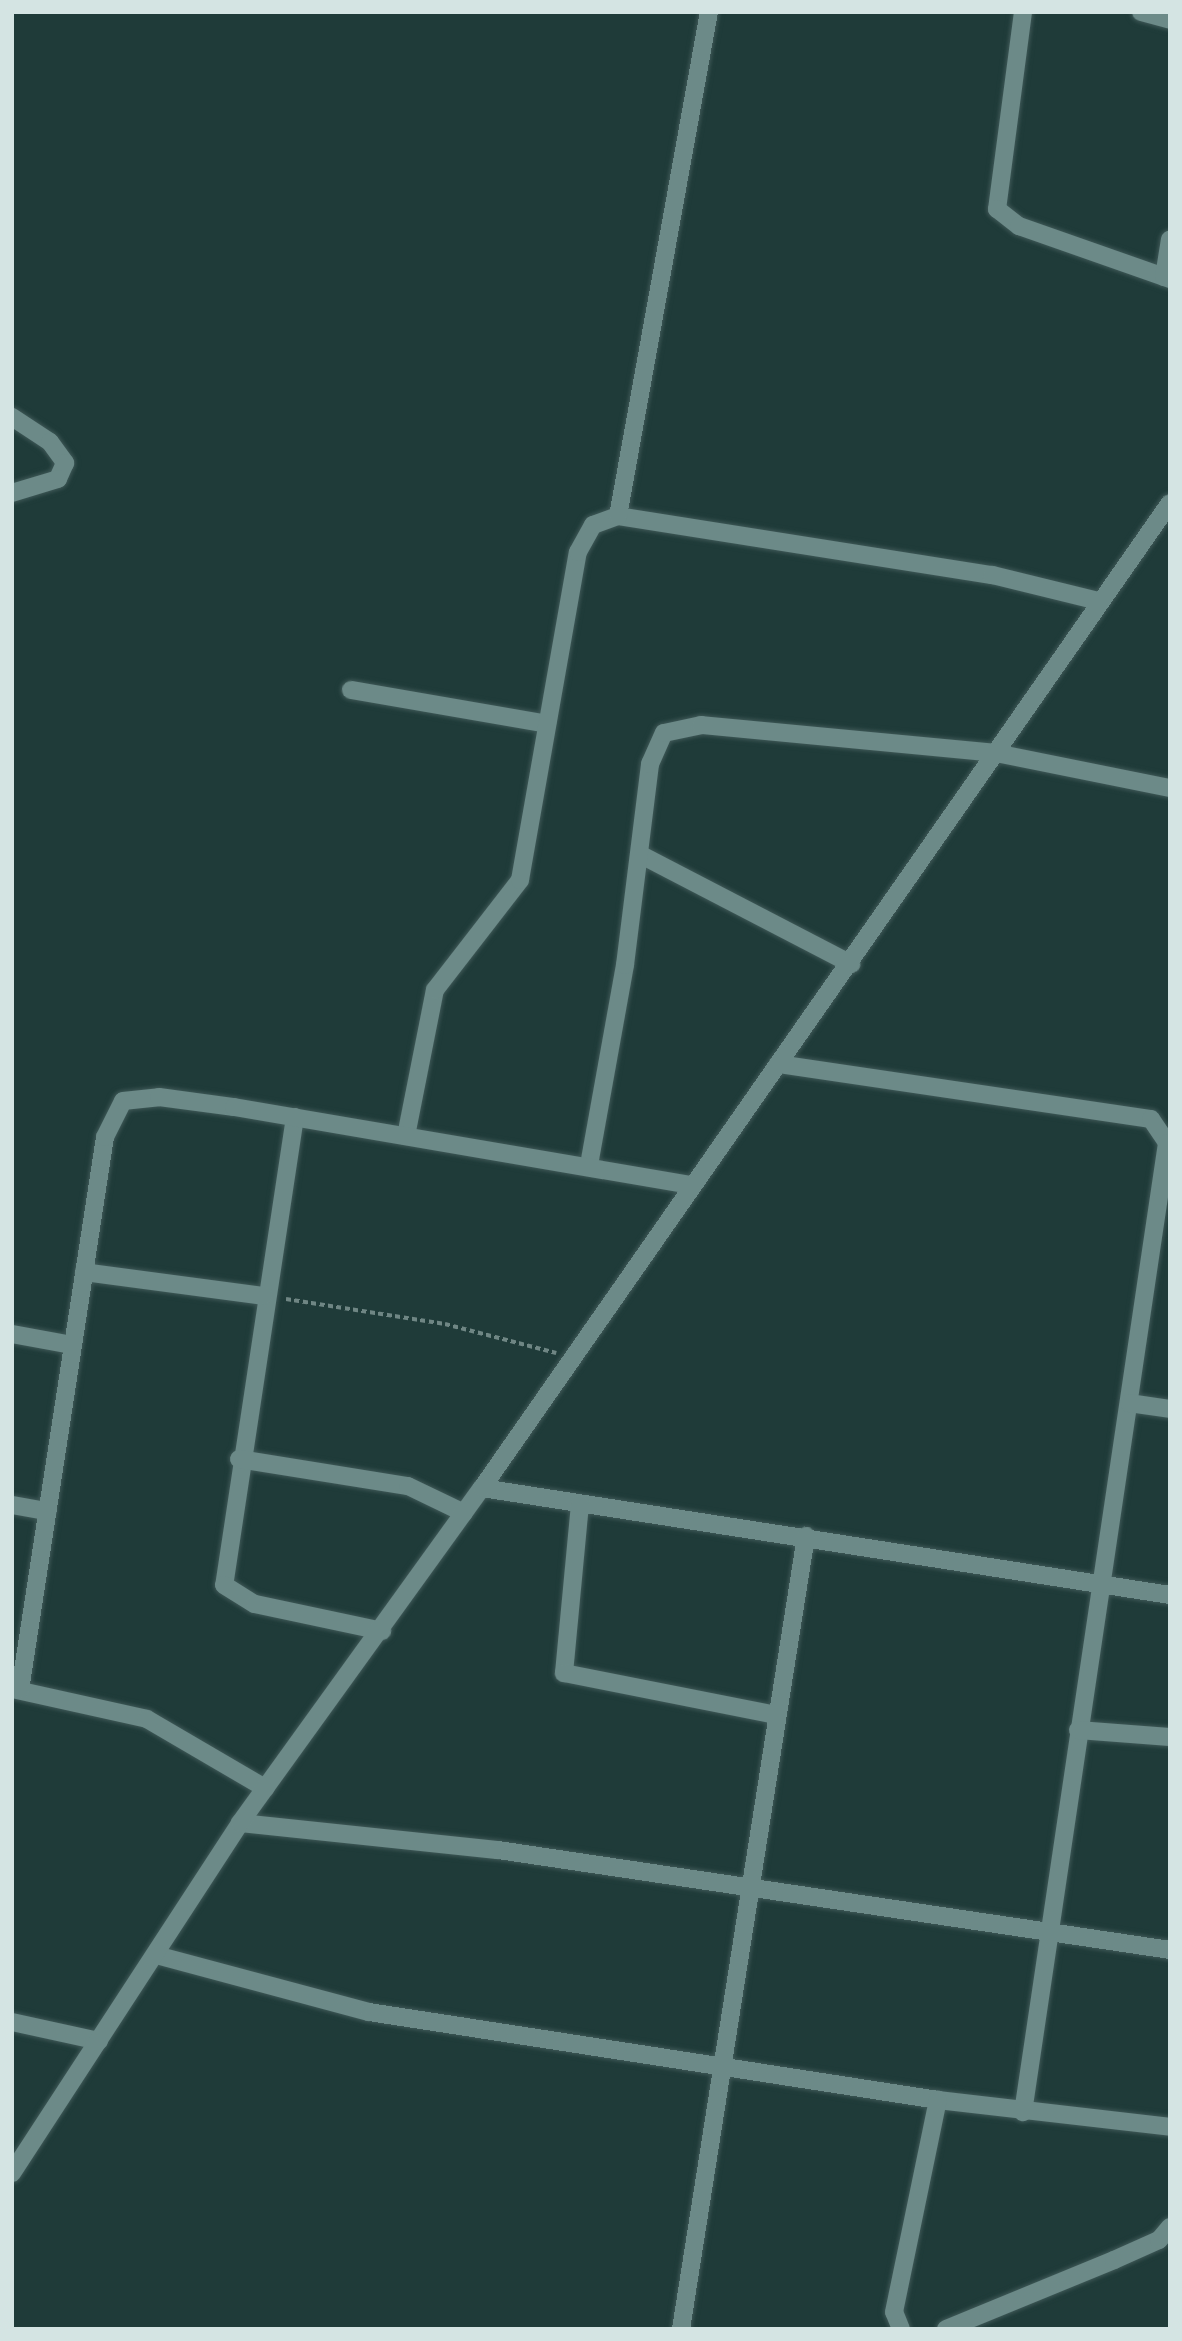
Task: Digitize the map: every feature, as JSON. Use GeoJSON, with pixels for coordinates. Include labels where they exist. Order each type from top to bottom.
{"type":"FeatureCollection","features":[{"type":"Feature","properties":{"kind":"street"},"geometry":{"type":"LineString","coordinates":[[618,516],[709,12]]}},
{"type":"Feature","properties":{"kind":"street"},"geometry":{"type":"LineString","coordinates":[[1023,12],[997,209],[1019,226],[1167,278],[1170,239]]}},
{"type":"Feature","properties":{"kind":"street"},"geometry":{"type":"LineString","coordinates":[[1141,12],[1170,19]]}},
{"type":"Feature","properties":{"kind":"street"},"geometry":{"type":"LineString","coordinates":[[12,417],[50,442],[65,463],[58,479],[12,494]]}},
{"type":"Feature","properties":{"kind":"street"},"geometry":{"type":"LineString","coordinates":[[12,2173],[240,1823],[382,1631],[691,1185],[851,964],[1099,601],[1170,503]]}},
{"type":"Feature","properties":{"kind":"street"},"geometry":{"type":"LineString","coordinates":[[406,1136],[435,990],[520,880],[578,552],[593,525],[618,516],[992,575],[1099,601]]}},
{"type":"Feature","properties":{"kind":"street"},"geometry":{"type":"LineString","coordinates":[[351,690],[547,724]]}},
{"type":"Feature","properties":{"kind":"street"},"geometry":{"type":"LineString","coordinates":[[589,1165],[641,855],[653,746],[679,727],[996,753],[1170,788]]}},
{"type":"Feature","properties":{"kind":"street"},"geometry":{"type":"LineString","coordinates":[[641,855],[851,964]]}},
{"type":"Feature","properties":{"kind":"street"},"geometry":{"type":"LineString","coordinates":[[778,1064],[1157,1122],[1167,1143],[1103,1580],[1077,1730],[1023,2112]]}},
{"type":"Feature","properties":{"kind":"street"},"geometry":{"type":"LineString","coordinates":[[265,1788],[147,1719],[16,1689],[47,1511],[105,1137],[123,1101],[159,1097],[295,1117],[589,1165],[691,1185]]}},
{"type":"Feature","properties":{"kind":"street"},"geometry":{"type":"LineString","coordinates":[[295,1117],[263,1296],[223,1575],[229,1592],[254,1604],[382,1631]]}},
{"type":"Feature","properties":{"kind":"street"},"geometry":{"type":"LineString","coordinates":[[84,1272],[263,1296]]}},
{"type":"Feature","properties":{"kind":"street"},"geometry":{"type":"LineString","coordinates":[[12,1334],[72,1345]]}},
{"type":"Feature","properties":{"kind":"street"},"geometry":{"type":"LineString","coordinates":[[1129,1403],[1170,1409]]}},
{"type":"Feature","properties":{"kind":"street"},"geometry":{"type":"LineString","coordinates":[[239,1459],[408,1486],[464,1513]]}},
{"type":"Feature","properties":{"kind":"street"},"geometry":{"type":"LineString","coordinates":[[482,1488],[1103,1580],[1170,1595]]}},
{"type":"Feature","properties":{"kind":"street"},"geometry":{"type":"LineString","coordinates":[[580,1504],[564,1673],[777,1715]]}},
{"type":"Feature","properties":{"kind":"street"},"geometry":{"type":"LineString","coordinates":[[12,1505],[47,1511]]}},
{"type":"Feature","properties":{"kind":"street"},"geometry":{"type":"LineString","coordinates":[[681,2329],[725,2067],[750,1887],[806,1536]]}},
{"type":"Feature","properties":{"kind":"street"},"geometry":{"type":"LineString","coordinates":[[1077,1730],[1170,1737]]}},
{"type":"Feature","properties":{"kind":"street"},"geometry":{"type":"LineString","coordinates":[[240,1823],[369,1833],[750,1887],[1048,1935],[1170,1950]]}},
{"type":"Feature","properties":{"kind":"street"},"geometry":{"type":"LineString","coordinates":[[156,1955],[369,2012],[938,2100],[1170,2127]]}},
{"type":"Feature","properties":{"kind":"street"},"geometry":{"type":"LineString","coordinates":[[12,2022],[99,2041]]}},
{"type":"Feature","properties":{"kind":"street"},"geometry":{"type":"LineString","coordinates":[[901,2329],[894,2312],[938,2100]]}},
{"type":"Feature","properties":{"kind":"street"},"geometry":{"type":"LineString","coordinates":[[946,2329],[1114,2260],[1159,2239],[1170,2227]]}},
{"type":"Feature","properties":{"kind":"path"},"geometry":{"type":"LineString","coordinates":[[263,1296],[445,1324],[572,1358]]}}]}
